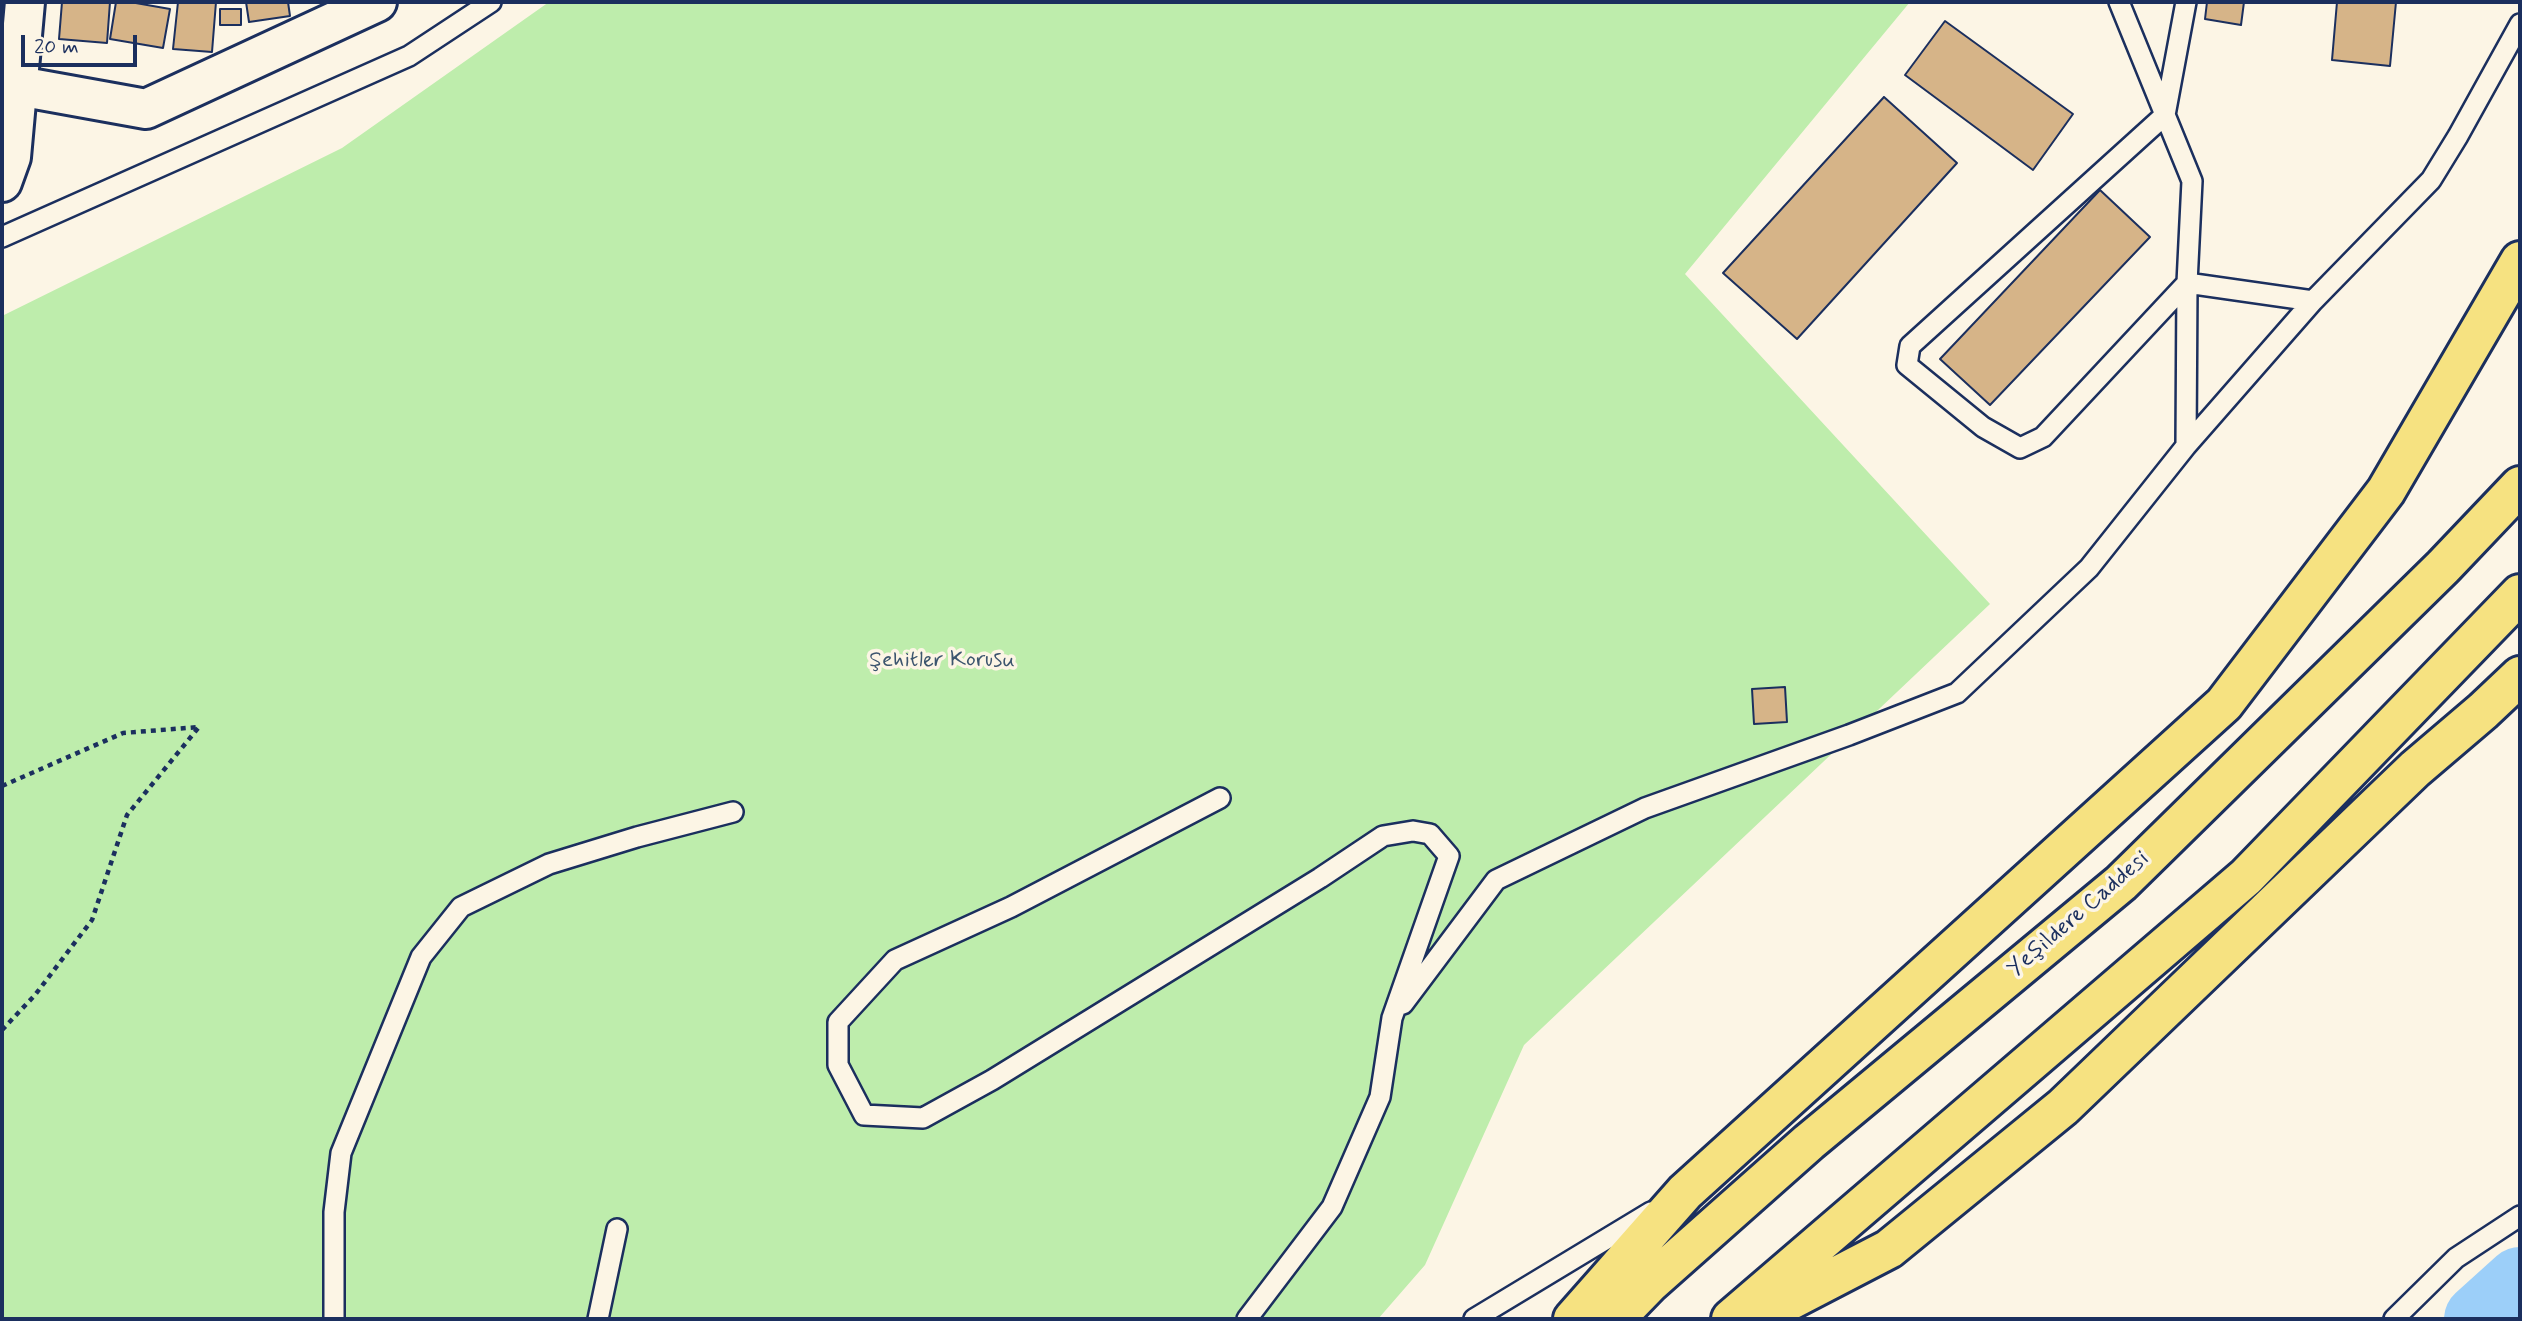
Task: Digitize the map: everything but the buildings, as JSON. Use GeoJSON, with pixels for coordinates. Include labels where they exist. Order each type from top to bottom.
{"type":"FeatureCollection","features":[{"type":"Feature","properties":{"kind":"highway"},"geometry":{"type":"LineString","coordinates":[[1573,1319],[1685,1192],[2224,704],[2385,492],[2520,261]]}},
{"type":"Feature","properties":{"kind":"highway","name":"Yeşildere Caddesi"},"geometry":{"type":"LineString","coordinates":[[1615,1319],[1650,1283],[1810,1142],[2121,883],[2443,567],[2520,486]]}},
{"type":"Feature","properties":{"kind":"highway"},"geometry":{"type":"LineString","coordinates":[[1731,1319],[2246,877],[2520,594]]}},
{"type":"Feature","properties":{"kind":"highway"},"geometry":{"type":"LineString","coordinates":[[1754,1319],[1889,1249],[2063,1107],[2416,769],[2520,676]]}},
{"type":"Feature","properties":{"kind":"street"},"geometry":{"type":"LineString","coordinates":[[5,167],[10,84],[24,2]]}},
{"type":"Feature","properties":{"kind":"street"},"geometry":{"type":"LineString","coordinates":[[10,84],[146,109],[377,2]]}},
{"type":"Feature","properties":{"kind":"lane"},"geometry":{"type":"LineString","coordinates":[[2,237],[409,56],[491,2]]}},
{"type":"Feature","properties":{"kind":"lane"},"geometry":{"type":"LineString","coordinates":[[2119,2],[2192,181],[2187,282],[2186,446]]}},
{"type":"Feature","properties":{"kind":"lane"},"geometry":{"type":"LineString","coordinates":[[2186,2],[2165,115],[1910,346],[1907,365],[1983,427],[2020,448],[2043,437],[2187,282]]}},
{"type":"Feature","properties":{"kind":"lane"},"geometry":{"type":"LineString","coordinates":[[1392,1018],[1496,880],[1645,808],[1957,693],[2089,568],[2186,446],[2314,301],[2431,180],[2520,24]]}},
{"type":"Feature","properties":{"kind":"lane"},"geometry":{"type":"LineString","coordinates":[[2187,282],[2314,301]]}},
{"type":"Feature","properties":{"kind":"lane"},"geometry":{"type":"LineString","coordinates":[[1220,798],[1011,907],[895,960],[838,1022],[838,1065],[864,1115],[923,1118],[992,1080],[1320,878],[1383,836],[1413,831],[1430,834],[1449,856],[1392,1018],[1380,1097],[1332,1207],[1247,1319]]}},
{"type":"Feature","properties":{"kind":"lane"},"geometry":{"type":"LineString","coordinates":[[334,1319],[334,1212],[341,1153],[421,957],[461,908],[549,864],[636,836],[733,812]]}},
{"type":"Feature","properties":{"kind":"lane"},"geometry":{"type":"LineString","coordinates":[[1474,1319],[1685,1192]]}},
{"type":"Feature","properties":{"kind":"lane"},"geometry":{"type":"LineString","coordinates":[[2394,1319],[2456,1258],[2520,1216]]}},
{"type":"Feature","properties":{"kind":"lane"},"geometry":{"type":"LineString","coordinates":[[598,1319],[617,1229]]}},
{"type":"Feature","properties":{"kind":"path"},"geometry":{"type":"LineString","coordinates":[[2,786],[123,733],[198,727],[127,815],[92,920],[35,995],[2,1030]]}},
{"type":"Feature","properties":{"kind":"green space","name":"Şehitler Korusu"},"geometry":{"type":"Polygon","coordinates":[[[549,2],[1910,2],[1685,274],[1990,604],[1524,1045],[1425,1265],[1378,1319],[2,1319],[2,316],[342,148],[549,2]]]}},
{"type":"Feature","properties":{"kind":"waterway"},"geometry":{"type":"LineString","coordinates":[[2479,1319],[2520,1282]]}}]}
